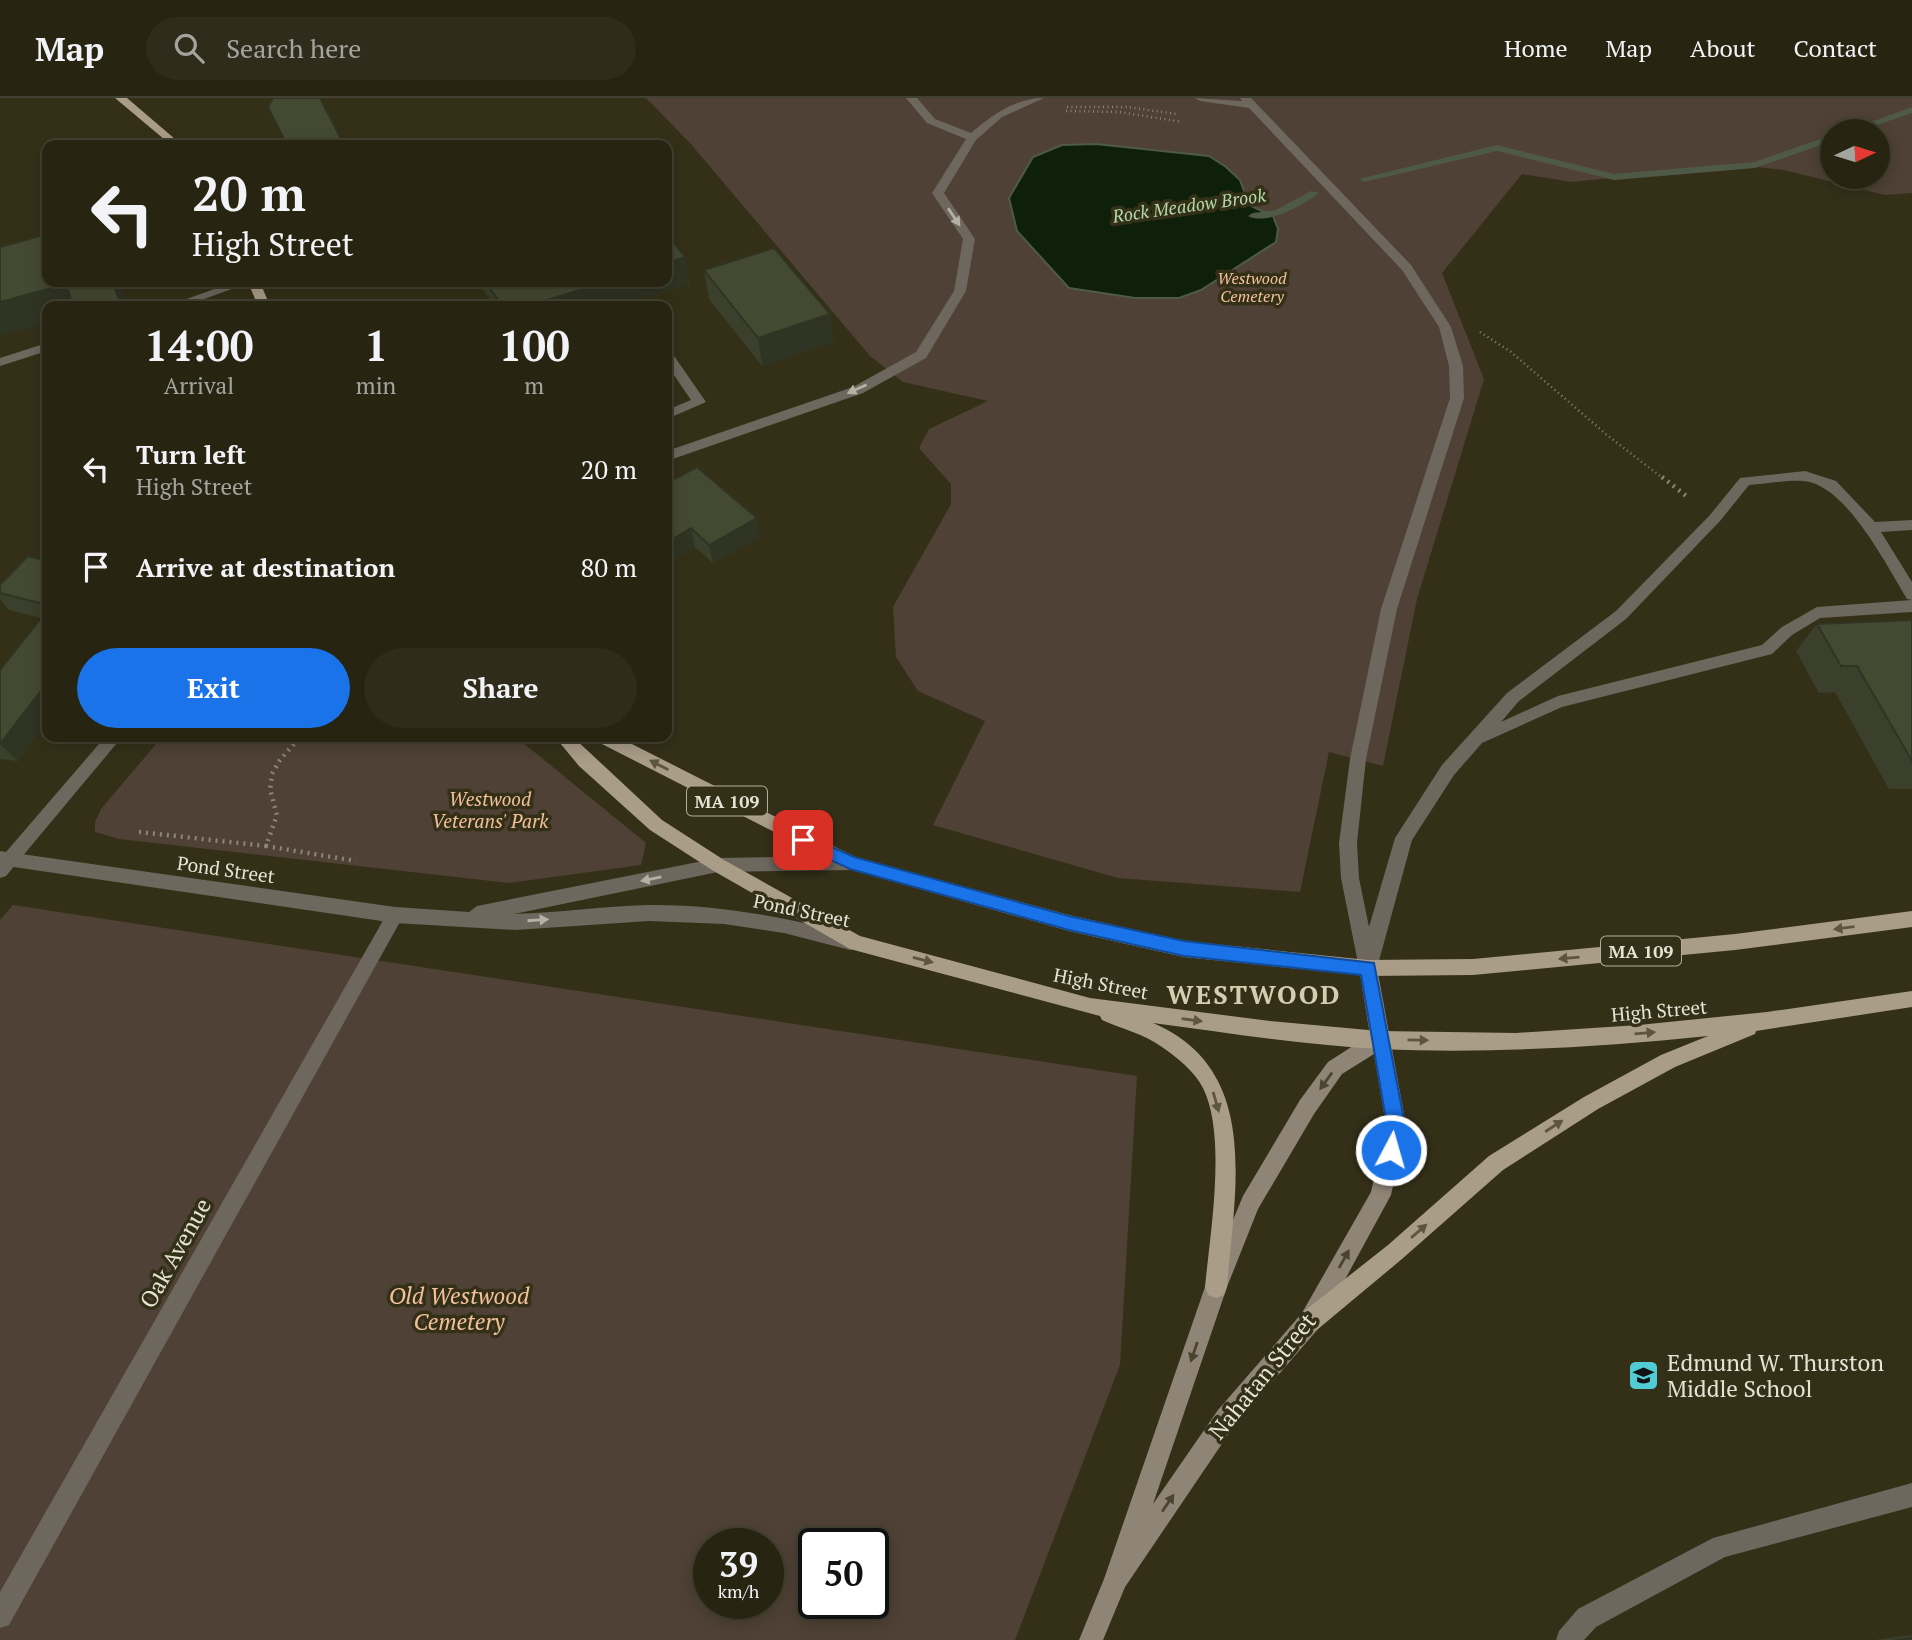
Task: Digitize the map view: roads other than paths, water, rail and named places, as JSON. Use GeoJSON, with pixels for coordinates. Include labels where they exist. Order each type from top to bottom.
{"type":"FeatureCollection","features":[{"type":"Feature","properties":{"kind":"main road"},"geometry":{"type":"LineString","coordinates":[[120,98],[171,140]]}},
{"type":"Feature","properties":{"kind":"main road","name":"High Street"},"geometry":{"type":"LineString","coordinates":[[568,742],[656,825],[718,865],[856,943],[1090,1006],[1270,1030],[1379,1040],[1516,1042],[1639,1034],[1767,1021],[1912,999]]}},
{"type":"Feature","properties":{"kind":"main road","name":"MA 109"},"geometry":{"type":"LineString","coordinates":[[614,742],[850,863],[1069,923],[1184,949],[1368,968],[1501,964],[1735,942],[1912,919]]}},
{"type":"Feature","properties":{"kind":"main road","name":"Nahatan Street"},"geometry":{"type":"LineString","coordinates":[[1116,1579],[1226,1418],[1310,1321],[1381,1195],[1396,1125],[1368,968]]}},
{"type":"Feature","properties":{"kind":"main road"},"geometry":{"type":"LineString","coordinates":[[1090,1006],[1171,1041],[1210,1081],[1219,1107],[1224,1137],[1225,1175],[1216,1287]]}},
{"type":"Feature","properties":{"kind":"main road"},"geometry":{"type":"LineString","coordinates":[[1310,1321],[1395,1252],[1496,1163],[1591,1103],[1668,1061],[1767,1021]]}},
{"type":"Feature","properties":{"kind":"main road","name":"Nahatan Street"},"geometry":{"type":"LineString","coordinates":[[1091,1640],[1116,1579],[1216,1287],[1250,1203],[1307,1107],[1335,1068],[1379,1040]]}},
{"type":"Feature","properties":{"kind":"street"},"geometry":{"type":"LineString","coordinates":[[911,98],[931,121],[972,138]]}},
{"type":"Feature","properties":{"kind":"street"},"geometry":{"type":"LineString","coordinates":[[672,454],[858,390],[921,355],[960,291],[969,239],[938,193],[972,138],[998,115],[1039,98]]}},
{"type":"Feature","properties":{"kind":"street"},"geometry":{"type":"LineString","coordinates":[[1200,98],[1247,101],[1327,181],[1407,268],[1445,327],[1456,366],[1457,398],[1389,609],[1352,800],[1348,843],[1350,878],[1368,968]]}},
{"type":"Feature","properties":{"kind":"street"},"geometry":{"type":"LineString","coordinates":[[188,301],[230,287]]}},
{"type":"Feature","properties":{"kind":"street"},"geometry":{"type":"LineString","coordinates":[[0,362],[42,349]]}},
{"type":"Feature","properties":{"kind":"street"},"geometry":{"type":"LineString","coordinates":[[672,363],[699,402],[672,413]]}},
{"type":"Feature","properties":{"kind":"street"},"geometry":{"type":"LineString","coordinates":[[1368,968],[1386,895],[1404,838],[1448,770],[1513,697],[1621,615],[1715,518],[1745,481],[1805,476],[1831,484],[1871,527],[1912,595]]}},
{"type":"Feature","properties":{"kind":"street"},"geometry":{"type":"LineString","coordinates":[[1871,527],[1912,525]]}},
{"type":"Feature","properties":{"kind":"street"},"geometry":{"type":"LineString","coordinates":[[1477,740],[1558,702],[1767,650],[1787,631],[1817,613],[1912,606]]}},
{"type":"Feature","properties":{"kind":"street"},"geometry":{"type":"LineString","coordinates":[[3,863],[110,742]]}},
{"type":"Feature","properties":{"kind":"street","name":"Pond Street"},"geometry":{"type":"LineString","coordinates":[[3,863],[394,915],[515,922],[649,913],[724,916],[784,925],[856,943]]}},
{"type":"Feature","properties":{"kind":"street","name":"Pond Street"},"geometry":{"type":"LineString","coordinates":[[446,919],[718,865],[850,863]]}},
{"type":"Feature","properties":{"kind":"street","name":"Oak Avenue"},"geometry":{"type":"LineString","coordinates":[[0,1616],[394,915]]}},
{"type":"Feature","properties":{"kind":"street"},"geometry":{"type":"LineString","coordinates":[[1568,1640],[1587,1618],[1721,1546],[1912,1495]]}},
{"type":"Feature","properties":{"kind":"water"},"geometry":{"type":"Polygon","coordinates":[[[1096,144],[1209,156],[1240,180],[1249,205],[1273,216],[1278,229],[1276,242],[1201,290],[1179,298],[1135,298],[1069,288],[1017,231],[1009,198],[1033,157],[1062,145],[1096,144]]]}},
{"type":"Feature","properties":{"kind":"waterway","name":"Rock Meadow Brook"},"geometry":{"type":"LineString","coordinates":[[1886,119],[1912,110]]}},
{"type":"Feature","properties":{"kind":"waterway","name":"Rock Meadow Brook"},"geometry":{"type":"LineString","coordinates":[[1364,179],[1497,148],[1614,177],[1755,165],[1820,142]]}},
{"type":"Feature","properties":{"kind":"waterway","name":"Rock Meadow Brook"},"geometry":{"type":"LineString","coordinates":[[1253,216],[1278,213],[1314,193]]}},
{"type":"Feature","properties":{"kind":"place","name":"Edmund W. Thurston Middle School"},"geometry":{"type":"Point","coordinates":[1644,1375]}},
{"type":"Feature","properties":{"kind":"district","name":"WESTWOOD"},"geometry":{"type":"Point","coordinates":[1254,994]}},
{"type":"Feature","properties":{"kind":"park label","name":"Westwood Cemetery"},"geometry":{"type":"Point","coordinates":[1252,287]}},
{"type":"Feature","properties":{"kind":"park label","name":"Westwood Veterans' Park"},"geometry":{"type":"Point","coordinates":[490,809]}},
{"type":"Feature","properties":{"kind":"park label","name":"Old Westwood Cemetery"},"geometry":{"type":"Point","coordinates":[459,1308]}}]}
